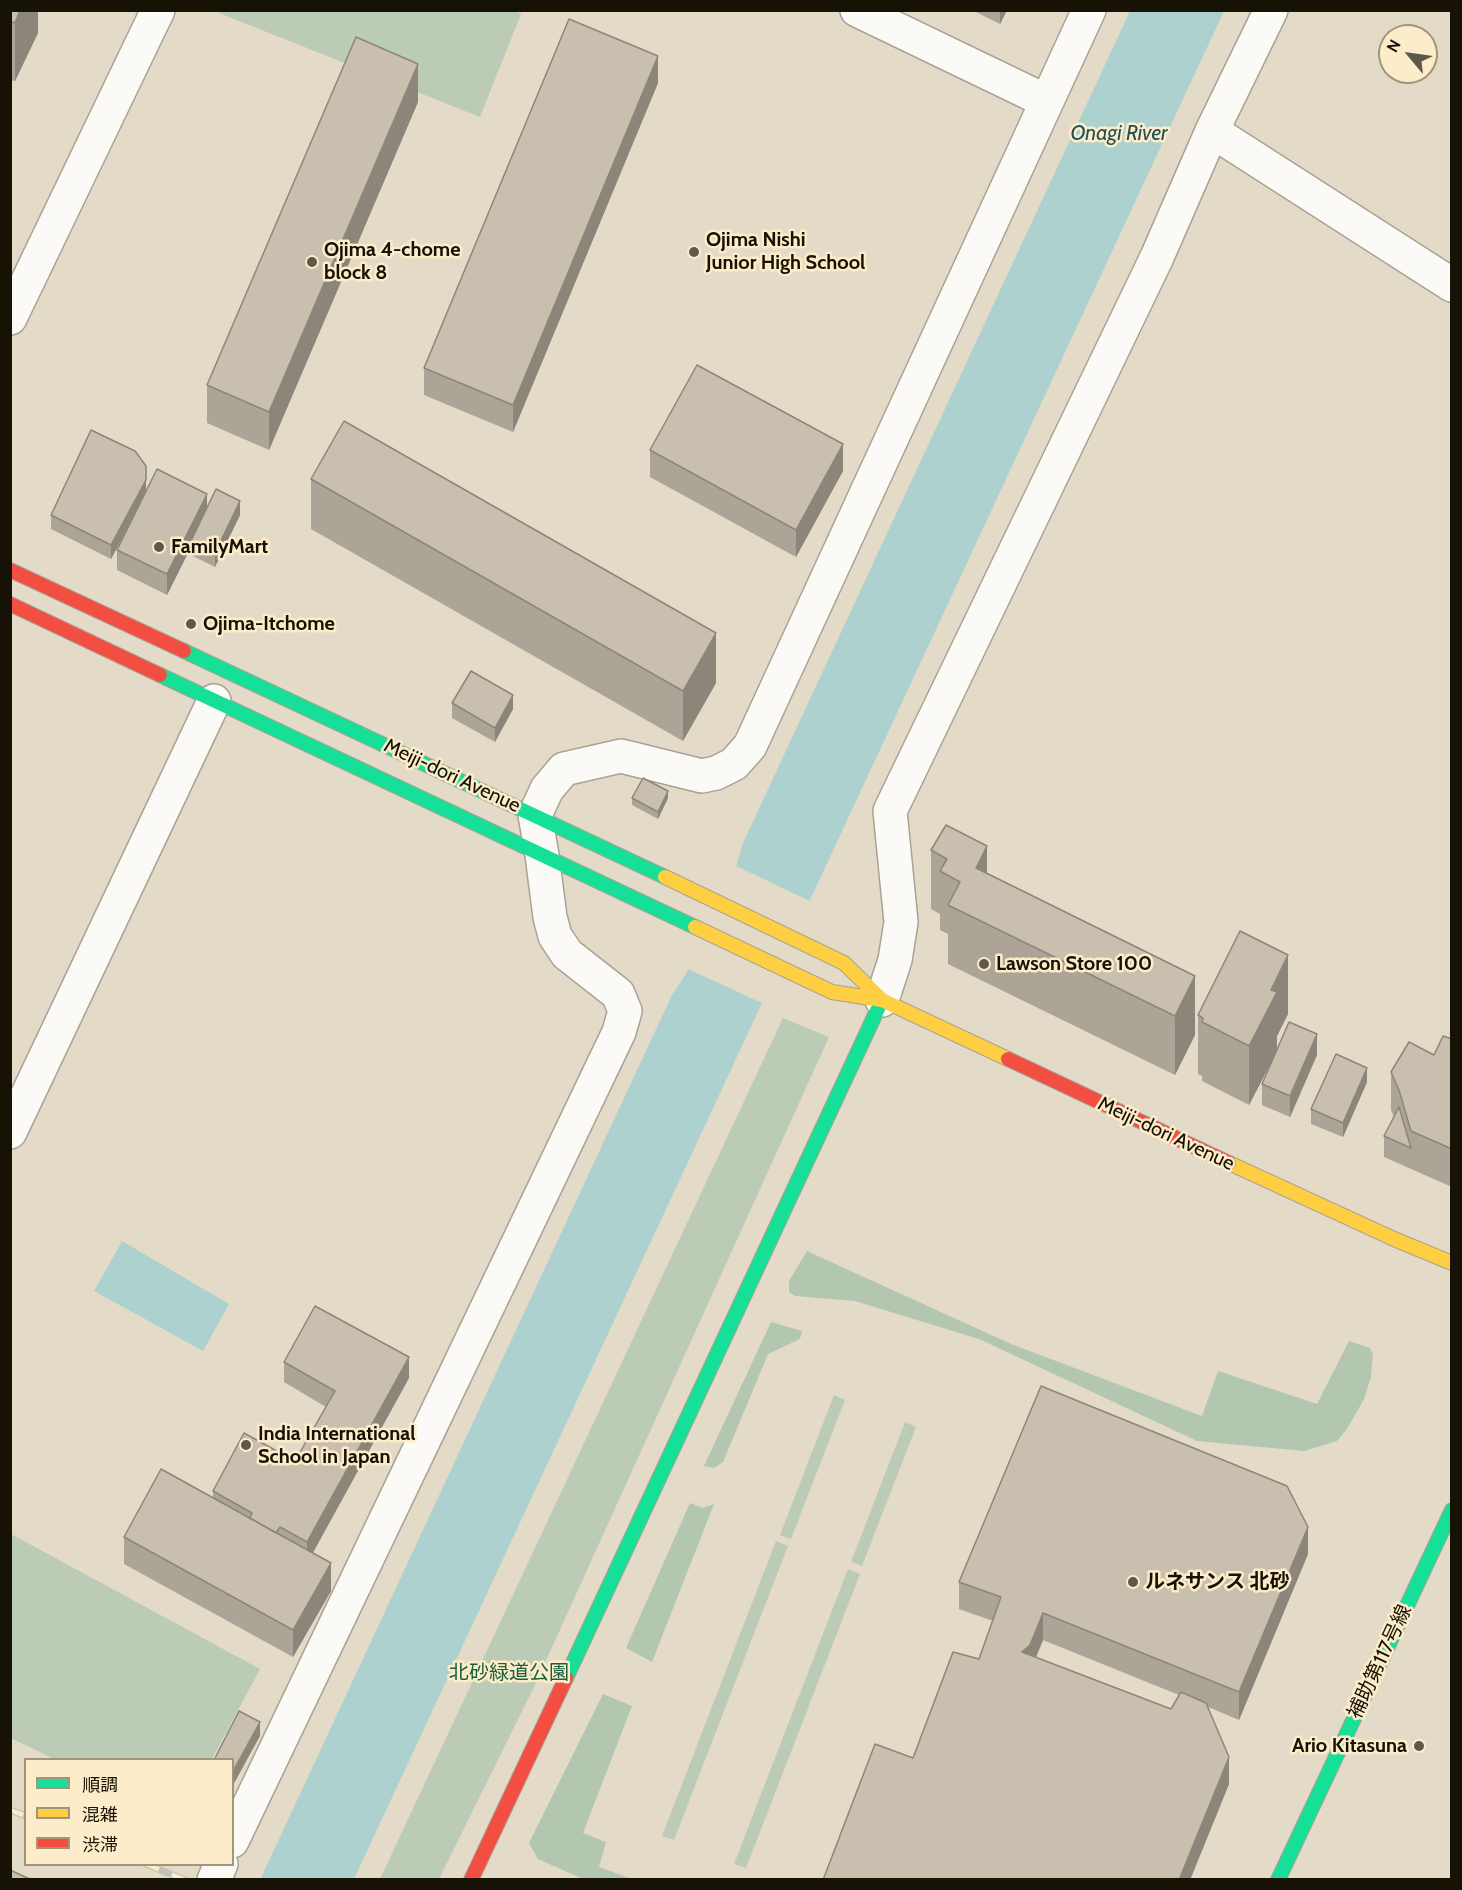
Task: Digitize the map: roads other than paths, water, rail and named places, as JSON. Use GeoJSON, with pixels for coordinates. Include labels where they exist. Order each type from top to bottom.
{"type":"FeatureCollection","features":[{"type":"Feature","properties":{"kind":"main road","name":"Meiji-dori Avenue"},"geometry":{"type":"LineString","coordinates":[[10,570],[535,815],[844,963],[882,1000]]}},
{"type":"Feature","properties":{"kind":"main road","name":"Meiji-dori Avenue"},"geometry":{"type":"LineString","coordinates":[[10,604],[832,992],[882,1000],[1238,1168],[1452,1263]]}},
{"type":"Feature","properties":{"kind":"main road"},"geometry":{"type":"LineString","coordinates":[[471,1880],[882,1000]]}},
{"type":"Feature","properties":{"kind":"main road","name":"補助第117号線"},"geometry":{"type":"LineString","coordinates":[[1278,1880],[1452,1510]]}},
{"type":"Feature","properties":{"kind":"street"},"geometry":{"type":"LineString","coordinates":[[10,318],[158,10]]}},
{"type":"Feature","properties":{"kind":"street"},"geometry":{"type":"LineString","coordinates":[[857,10],[1046,101]]}},
{"type":"Feature","properties":{"kind":"street"},"geometry":{"type":"LineString","coordinates":[[234,1837],[619,1032],[625,1011],[618,994],[567,954],[555,936],[550,917],[535,815],[547,789],[564,769],[621,756],[702,776],[716,773],[734,764],[750,746],[1089,10]]}},
{"type":"Feature","properties":{"kind":"street"},"geometry":{"type":"LineString","coordinates":[[882,1000],[895,960],[901,922],[890,812],[1157,257],[1212,131],[1271,10]]}},
{"type":"Feature","properties":{"kind":"street"},"geometry":{"type":"LineString","coordinates":[[1212,131],[1452,285]]}},
{"type":"Feature","properties":{"kind":"street"},"geometry":{"type":"LineString","coordinates":[[10,1132],[214,701]]}},
{"type":"Feature","properties":{"kind":"street"},"geometry":{"type":"LineString","coordinates":[[214,1880],[220,1866]]}},
{"type":"Feature","properties":{"kind":"water","name":"Onagi River"},"geometry":{"type":"Polygon","coordinates":[[[1130,11],[1224,11],[354,1879],[260,1880],[672,995],[686,974],[736,867],[743,843],[1130,11]]]}},
{"type":"Feature","properties":{"kind":"water"},"geometry":{"type":"Polygon","coordinates":[[[122,1241],[229,1304],[203,1351],[94,1291],[122,1241]]]}},
{"type":"Feature","properties":{"kind":"railway"},"geometry":{"type":"LineString","coordinates":[[10,1810],[24,1815]]}},
{"type":"Feature","properties":{"kind":"railway"},"geometry":{"type":"LineString","coordinates":[[151,1866],[185,1880]]}},
{"type":"Feature","properties":{"kind":"place","name":"Ojima Nishi Junior High School"},"geometry":{"type":"Point","coordinates":[694,252]}},
{"type":"Feature","properties":{"kind":"place","name":"Ojima 4-chome block 8"},"geometry":{"type":"Point","coordinates":[312,262]}},
{"type":"Feature","properties":{"kind":"place","name":"FamilyMart"},"geometry":{"type":"Point","coordinates":[159,547]}},
{"type":"Feature","properties":{"kind":"place","name":"Ojima-Itchome"},"geometry":{"type":"Point","coordinates":[191,624]}},
{"type":"Feature","properties":{"kind":"place","name":"Lawson Store 100"},"geometry":{"type":"Point","coordinates":[984,964]}},
{"type":"Feature","properties":{"kind":"place","name":"India International School in Japan"},"geometry":{"type":"Point","coordinates":[246,1445]}},
{"type":"Feature","properties":{"kind":"place","name":"ルネサンス 北砂"},"geometry":{"type":"Point","coordinates":[1133,1582]}},
{"type":"Feature","properties":{"kind":"place","name":"Ario Kitasuna"},"geometry":{"type":"Point","coordinates":[1419,1746]}},
{"type":"Feature","properties":{"kind":"park label","name":"北砂緑道公園"},"geometry":{"type":"Point","coordinates":[509,1673]}}]}
